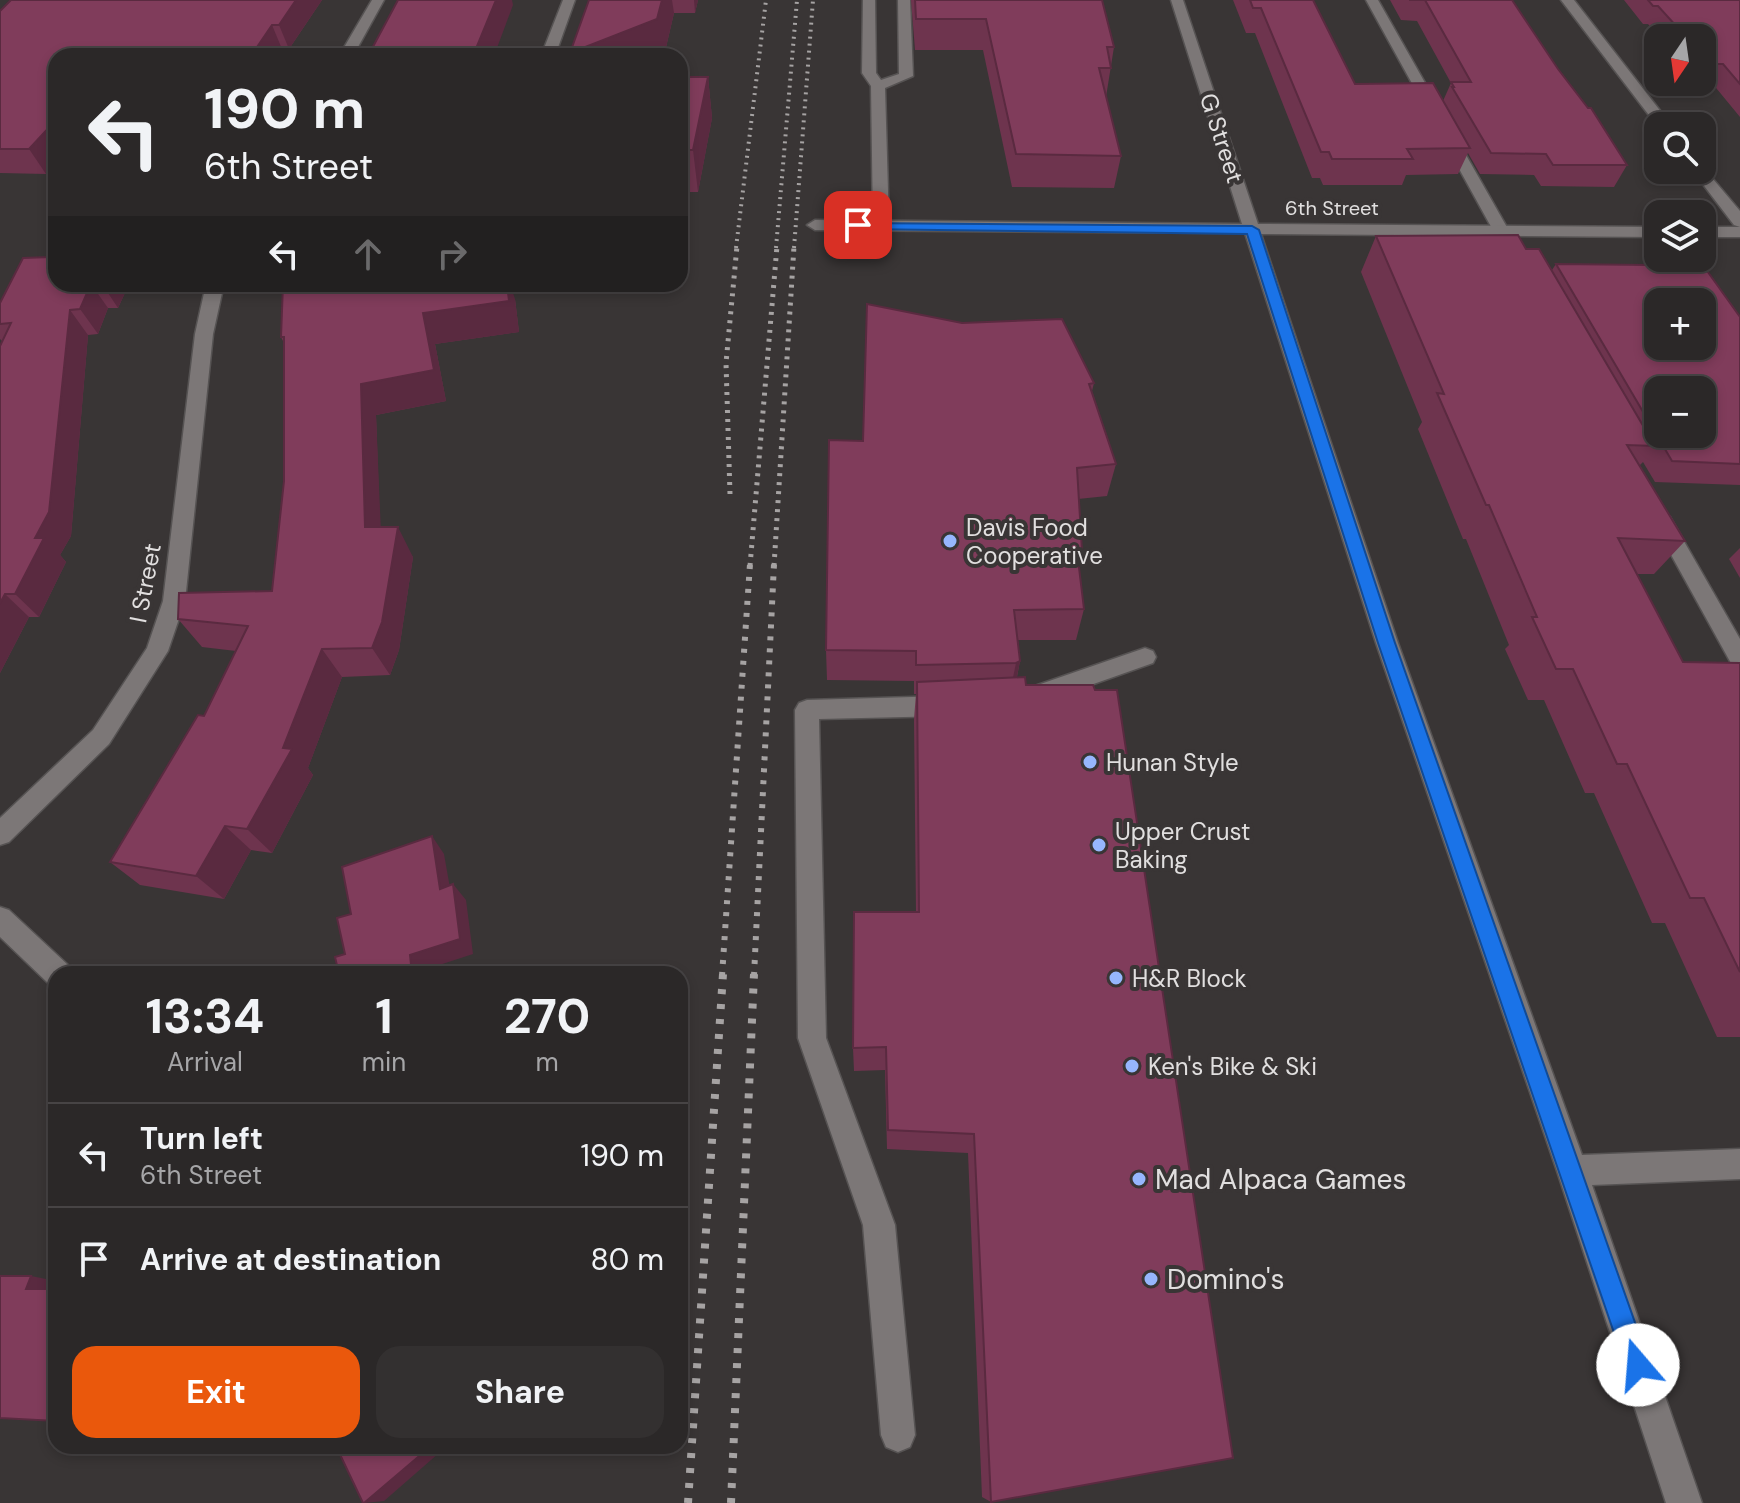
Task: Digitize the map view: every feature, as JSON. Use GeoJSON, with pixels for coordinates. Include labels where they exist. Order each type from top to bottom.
{"type":"FeatureCollection","features":[{"type":"Feature","properties":{"kind":"street"},"geometry":{"type":"LineString","coordinates":[[351,48],[378,0]]}},
{"type":"Feature","properties":{"kind":"street"},"geometry":{"type":"LineString","coordinates":[[551,48],[569,0]]}},
{"type":"Feature","properties":{"kind":"street"},"geometry":{"type":"LineString","coordinates":[[869,0],[869,73],[878,86],[881,226]]}},
{"type":"Feature","properties":{"kind":"street"},"geometry":{"type":"LineString","coordinates":[[878,86],[906,76],[904,0]]}},
{"type":"Feature","properties":{"kind":"street","name":"G Street"},"geometry":{"type":"LineString","coordinates":[[1177,0],[1387,643],[1572,1171],[1684,1503]]}},
{"type":"Feature","properties":{"kind":"street"},"geometry":{"type":"LineString","coordinates":[[1372,0],[1524,271]]}},
{"type":"Feature","properties":{"kind":"street"},"geometry":{"type":"LineString","coordinates":[[1567,0],[1654,112]]}},
{"type":"Feature","properties":{"kind":"street"},"geometry":{"type":"LineString","coordinates":[[1711,184],[1740,222]]}},
{"type":"Feature","properties":{"kind":"street","name":"6th Street"},"geometry":{"type":"LineString","coordinates":[[815,225],[1644,232]]}},
{"type":"Feature","properties":{"kind":"street"},"geometry":{"type":"LineString","coordinates":[[1716,232],[1740,232]]}},
{"type":"Feature","properties":{"kind":"street","name":"I Street"},"geometry":{"type":"LineString","coordinates":[[0,834],[101,737],[157,651],[174,601],[204,334],[213,292]]}},
{"type":"Feature","properties":{"kind":"street"},"geometry":{"type":"LineString","coordinates":[[1655,507],[1740,659]]}},
{"type":"Feature","properties":{"kind":"street"},"geometry":{"type":"LineString","coordinates":[[1011,704],[1145,657]]}},
{"type":"Feature","properties":{"kind":"street"},"geometry":{"type":"LineString","coordinates":[[898,1435],[879,1225],[812,1038],[807,710],[980,705]]}},
{"type":"Feature","properties":{"kind":"street"},"geometry":{"type":"LineString","coordinates":[[0,919],[50,966]]}},
{"type":"Feature","properties":{"kind":"street"},"geometry":{"type":"LineString","coordinates":[[1572,1171],[1740,1164]]}},
{"type":"Feature","properties":{"kind":"building"},"geometry":{"type":"Polygon","coordinates":[[[11,0],[296,0],[279,25],[272,25],[256,48],[48,48],[48,129],[29,149],[0,149],[0,11],[11,0]]]}},
{"type":"Feature","properties":{"kind":"building"},"geometry":{"type":"Polygon","coordinates":[[[398,0],[496,0],[476,48],[372,48],[398,0]]]}},
{"type":"Feature","properties":{"kind":"building"},"geometry":{"type":"Polygon","coordinates":[[[589,0],[662,0],[657,19],[583,48],[572,48],[589,0]]]}},
{"type":"Feature","properties":{"kind":"building"},"geometry":{"type":"Polygon","coordinates":[[[915,0],[1102,0],[1114,47],[1107,47],[1111,68],[1099,68],[1121,156],[1016,154],[986,19],[916,19],[915,0]]]}},
{"type":"Feature","properties":{"kind":"building"},"geometry":{"type":"Polygon","coordinates":[[[1250,0],[1313,0],[1355,84],[1433,83],[1470,148],[1407,149],[1413,159],[1332,159],[1329,152],[1321,152],[1261,8],[1253,8],[1250,0]]]}},
{"type":"Feature","properties":{"kind":"building"},"geometry":{"type":"Polygon","coordinates":[[[1425,0],[1512,0],[1558,69],[1591,108],[1627,165],[1553,165],[1546,154],[1491,153],[1451,82],[1471,82],[1425,0]]]}},
{"type":"Feature","properties":{"kind":"building"},"geometry":{"type":"Polygon","coordinates":[[[1648,0],[1740,0],[1740,84],[1723,64],[1716,64],[1716,24],[1674,24],[1658,6],[1653,6],[1648,0]]]}},
{"type":"Feature","properties":{"kind":"building"},"geometry":{"type":"Polygon","coordinates":[[[688,77],[708,77],[693,150],[688,150],[688,77]]]}},
{"type":"Feature","properties":{"kind":"building"},"geometry":{"type":"Polygon","coordinates":[[[1518,235],[1526,249],[1539,249],[1644,427],[1644,446],[1627,445],[1685,541],[1618,538],[1683,662],[1740,663],[1740,972],[1704,898],[1690,898],[1627,764],[1617,764],[1573,669],[1556,669],[1532,617],[1537,617],[1489,505],[1486,505],[1437,393],[1444,394],[1376,236],[1518,235]]]}},
{"type":"Feature","properties":{"kind":"building"},"geometry":{"type":"Polygon","coordinates":[[[48,257],[48,292],[87,292],[80,309],[70,310],[49,512],[35,538],[44,538],[15,594],[5,594],[0,603],[0,346],[11,323],[0,324],[0,303],[23,258],[48,257]]]}},
{"type":"Feature","properties":{"kind":"building"},"geometry":{"type":"Polygon","coordinates":[[[1556,264],[1644,265],[1644,272],[1708,272],[1740,317],[1740,464],[1672,461],[1664,448],[1716,448],[1716,376],[1644,376],[1644,413],[1556,264]]]}},
{"type":"Feature","properties":{"kind":"building"},"geometry":{"type":"Polygon","coordinates":[[[283,292],[508,292],[509,301],[423,313],[434,370],[361,384],[365,527],[398,527],[382,622],[372,648],[322,649],[283,748],[292,749],[247,829],[225,826],[196,876],[110,862],[198,715],[204,716],[248,626],[178,619],[179,593],[272,591],[284,481],[284,337],[281,337],[283,292]]]}},
{"type":"Feature","properties":{"kind":"building","name":"Davis Food Cooperative"},"geometry":{"type":"Polygon","coordinates":[[[867,304],[962,323],[1062,319],[1094,383],[1089,384],[1116,464],[1077,468],[1082,551],[1077,551],[1084,609],[1014,610],[1020,661],[1016,663],[916,665],[916,651],[826,650],[829,440],[863,441],[867,304]]]}},
{"type":"Feature","properties":{"kind":"building"},"geometry":{"type":"Polygon","coordinates":[[[1025,677],[1026,685],[1093,685],[1095,690],[1117,690],[1233,1458],[991,1502],[974,1134],[888,1130],[886,1047],[853,1048],[854,912],[919,912],[917,682],[1025,677]]]}},
{"type":"Feature","properties":{"kind":"building"},"geometry":{"type":"Polygon","coordinates":[[[432,836],[440,889],[453,884],[460,939],[410,955],[411,966],[337,966],[335,957],[345,954],[337,918],[351,914],[342,867],[432,836]]]}},
{"type":"Feature","properties":{"kind":"building"},"geometry":{"type":"Polygon","coordinates":[[[0,1276],[31,1276],[26,1289],[48,1289],[48,1421],[0,1418],[0,1276]]]}},
{"type":"Feature","properties":{"kind":"building"},"geometry":{"type":"Polygon","coordinates":[[[340,1454],[422,1454],[364,1503],[340,1454]]]}},
{"type":"Feature","properties":{"kind":"railway"},"geometry":{"type":"LineString","coordinates":[[736,248],[766,0]]}},
{"type":"Feature","properties":{"kind":"railway"},"geometry":{"type":"LineString","coordinates":[[776,248],[797,0]]}},
{"type":"Feature","properties":{"kind":"railway"},"geometry":{"type":"LineString","coordinates":[[794,248],[813,0]]}},
{"type":"Feature","properties":{"kind":"railway"},"geometry":{"type":"LineString","coordinates":[[730,494],[726,363],[737,246]]}},
{"type":"Feature","properties":{"kind":"railway"},"geometry":{"type":"LineString","coordinates":[[750,566],[777,246]]}},
{"type":"Feature","properties":{"kind":"railway"},"geometry":{"type":"LineString","coordinates":[[774,566],[794,246]]}},
{"type":"Feature","properties":{"kind":"railway"},"geometry":{"type":"LineString","coordinates":[[722,976],[750,564]]}},
{"type":"Feature","properties":{"kind":"railway"},"geometry":{"type":"LineString","coordinates":[[754,976],[774,564]]}},
{"type":"Feature","properties":{"kind":"railway"},"geometry":{"type":"LineString","coordinates":[[688,1503],[723,974]]}},
{"type":"Feature","properties":{"kind":"railway"},"geometry":{"type":"LineString","coordinates":[[731,1503],[754,974]]}},
{"type":"Feature","properties":{"kind":"place","name":"Davis Food Cooperative"},"geometry":{"type":"Point","coordinates":[950,541]}},
{"type":"Feature","properties":{"kind":"place","name":"Hunan Style"},"geometry":{"type":"Point","coordinates":[1090,762]}},
{"type":"Feature","properties":{"kind":"place","name":"Upper Crust Baking"},"geometry":{"type":"Point","coordinates":[1099,845]}},
{"type":"Feature","properties":{"kind":"place","name":"H&R Block"},"geometry":{"type":"Point","coordinates":[1116,978]}},
{"type":"Feature","properties":{"kind":"place","name":"Ken's Bike & Ski"},"geometry":{"type":"Point","coordinates":[1132,1066]}},
{"type":"Feature","properties":{"kind":"place","name":"Mad Alpaca Games"},"geometry":{"type":"Point","coordinates":[1139,1179]}},
{"type":"Feature","properties":{"kind":"place","name":"Domino's"},"geometry":{"type":"Point","coordinates":[1151,1279]}},
{"type":"Feature","properties":{"kind":"route"},"geometry":{"type":"LineString","coordinates":[[858,225],[1252,230],[1387,643],[1638,1365]]}}]}
